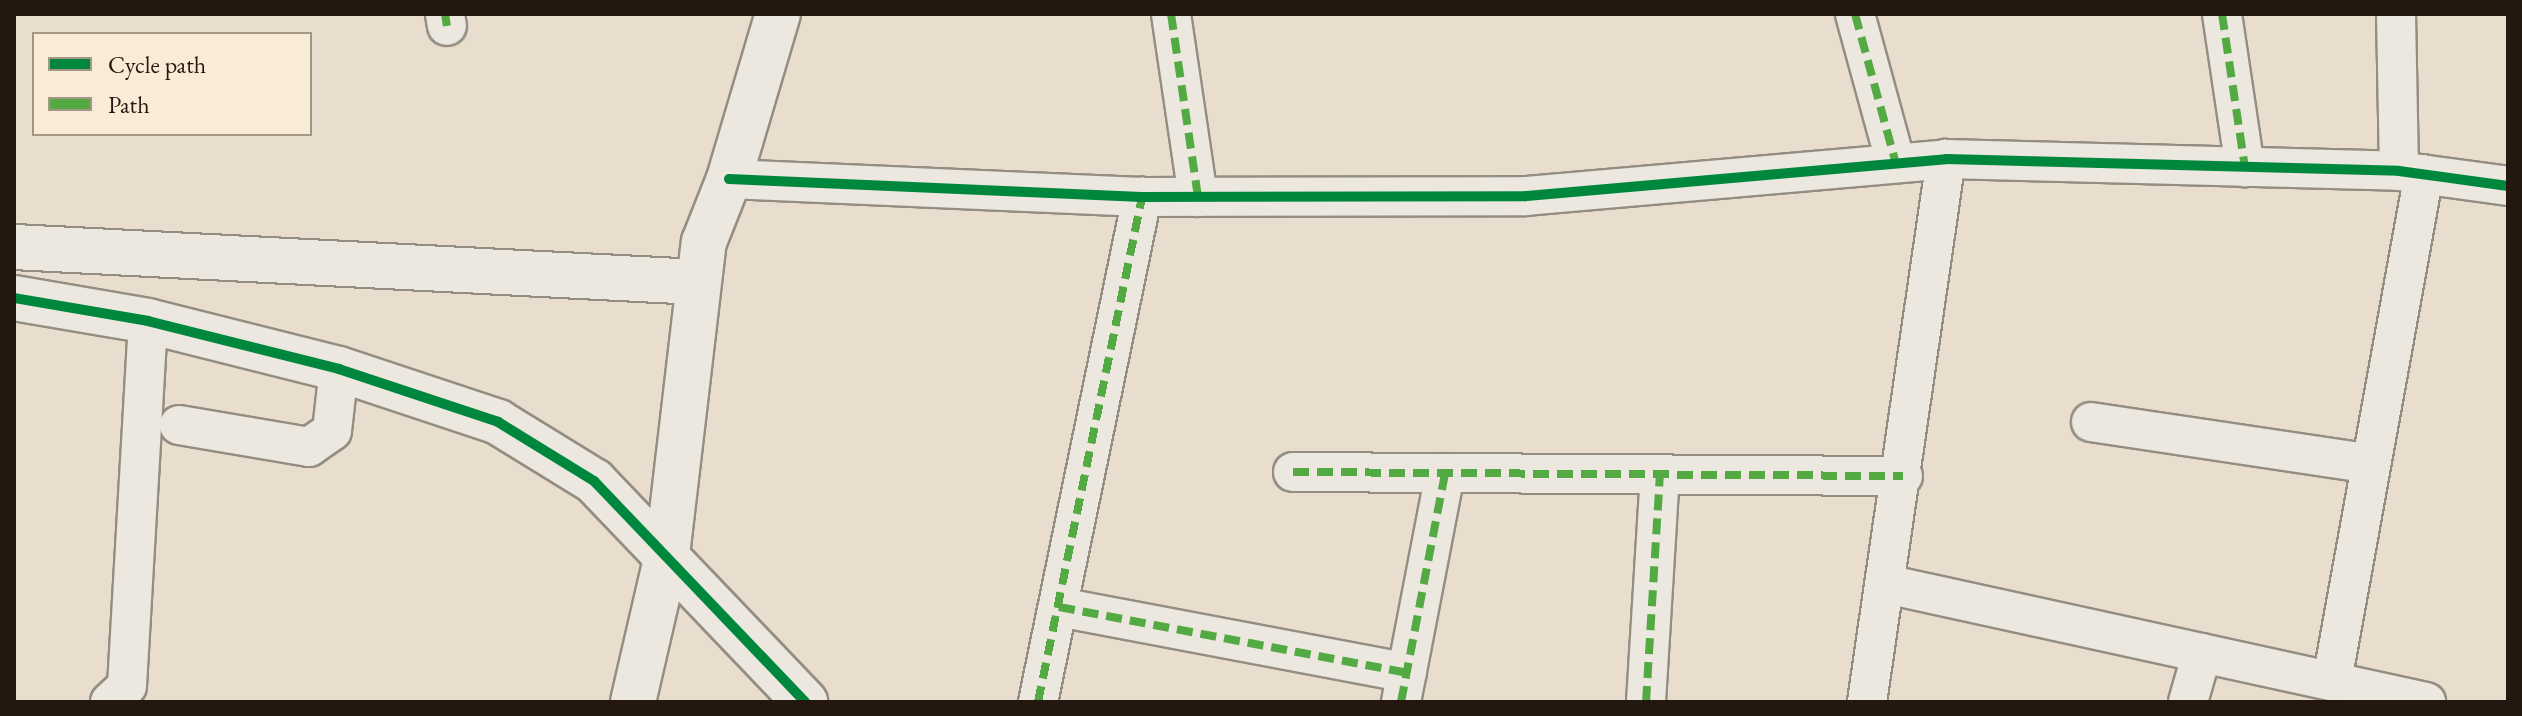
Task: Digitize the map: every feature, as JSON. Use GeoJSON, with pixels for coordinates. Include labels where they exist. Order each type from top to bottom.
{"type":"FeatureCollection","features":[{"type":"Feature","properties":{"kind":"street"},"geometry":{"type":"LineString","coordinates":[[633,702],[667,555],[704,242],[729,179],[778,14]]}},
{"type":"Feature","properties":{"kind":"street"},"geometry":{"type":"LineString","coordinates":[[1171,14],[1198,197]]}},
{"type":"Feature","properties":{"kind":"street"},"geometry":{"type":"LineString","coordinates":[[1855,14],[1895,160]]}},
{"type":"Feature","properties":{"kind":"street"},"geometry":{"type":"LineString","coordinates":[[2222,14],[2245,167]]}},
{"type":"Feature","properties":{"kind":"street"},"geometry":{"type":"LineString","coordinates":[[2332,681],[2371,464],[2412,172],[2396,14]]}},
{"type":"Feature","properties":{"kind":"street"},"geometry":{"type":"LineString","coordinates":[[729,179],[1142,197],[1526,196],[1895,160],[1946,159],[2412,172],[2508,186]]}},
{"type":"Feature","properties":{"kind":"street"},"geometry":{"type":"LineString","coordinates":[[1867,702],[1903,476],[1946,159]]}},
{"type":"Feature","properties":{"kind":"street"},"geometry":{"type":"LineString","coordinates":[[1038,702],[1142,197]]}},
{"type":"Feature","properties":{"kind":"street"},"geometry":{"type":"LineString","coordinates":[[14,247],[698,282]]}},
{"type":"Feature","properties":{"kind":"street"},"geometry":{"type":"LineString","coordinates":[[14,298],[148,321],[339,369],[498,422],[550,449],[594,481],[805,702]]}},
{"type":"Feature","properties":{"kind":"street"},"geometry":{"type":"LineString","coordinates":[[110,702],[127,686],[148,321]]}},
{"type":"Feature","properties":{"kind":"street"},"geometry":{"type":"LineString","coordinates":[[179,425],[309,447],[332,431],[339,369]]}},
{"type":"Feature","properties":{"kind":"street"},"geometry":{"type":"LineString","coordinates":[[2091,422],[2371,464]]}},
{"type":"Feature","properties":{"kind":"street"},"geometry":{"type":"LineString","coordinates":[[1293,472],[1903,476]]}},
{"type":"Feature","properties":{"kind":"street"},"geometry":{"type":"LineString","coordinates":[[1059,607],[1404,687],[1445,473]]}},
{"type":"Feature","properties":{"kind":"street"},"geometry":{"type":"LineString","coordinates":[[1646,702],[1660,475]]}},
{"type":"Feature","properties":{"kind":"street"},"geometry":{"type":"LineString","coordinates":[[1886,584],[2426,702]]}},
{"type":"Feature","properties":{"kind":"street"},"geometry":{"type":"LineString","coordinates":[[2188,702],[2202,653]]}},
{"type":"Feature","properties":{"kind":"marked path"},"geometry":{"type":"LineString","coordinates":[[445,14],[447,26]]}},
{"type":"Feature","properties":{"kind":"marked path"},"geometry":{"type":"LineString","coordinates":[[1171,14],[1198,197]]}},
{"type":"Feature","properties":{"kind":"marked path"},"geometry":{"type":"LineString","coordinates":[[1855,14],[1895,160]]}},
{"type":"Feature","properties":{"kind":"marked path"},"geometry":{"type":"LineString","coordinates":[[2222,14],[2245,167]]}},
{"type":"Feature","properties":{"kind":"marked path"},"geometry":{"type":"LineString","coordinates":[[1038,702],[1142,197]]}},
{"type":"Feature","properties":{"kind":"marked path"},"geometry":{"type":"LineString","coordinates":[[1293,472],[1903,476]]}},
{"type":"Feature","properties":{"kind":"marked path"},"geometry":{"type":"LineString","coordinates":[[1401,702],[1445,473]]}},
{"type":"Feature","properties":{"kind":"marked path"},"geometry":{"type":"LineString","coordinates":[[1646,702],[1660,475]]}},
{"type":"Feature","properties":{"kind":"marked path"},"geometry":{"type":"LineString","coordinates":[[1059,607],[1407,673]]}},
{"type":"Feature","properties":{"kind":"cycle path"},"geometry":{"type":"LineString","coordinates":[[729,179],[1142,197],[1526,196],[1946,159],[2399,171],[2508,186]]}},
{"type":"Feature","properties":{"kind":"cycle path"},"geometry":{"type":"LineString","coordinates":[[14,298],[148,321],[339,369],[498,422],[594,481],[805,702]]}}]}
